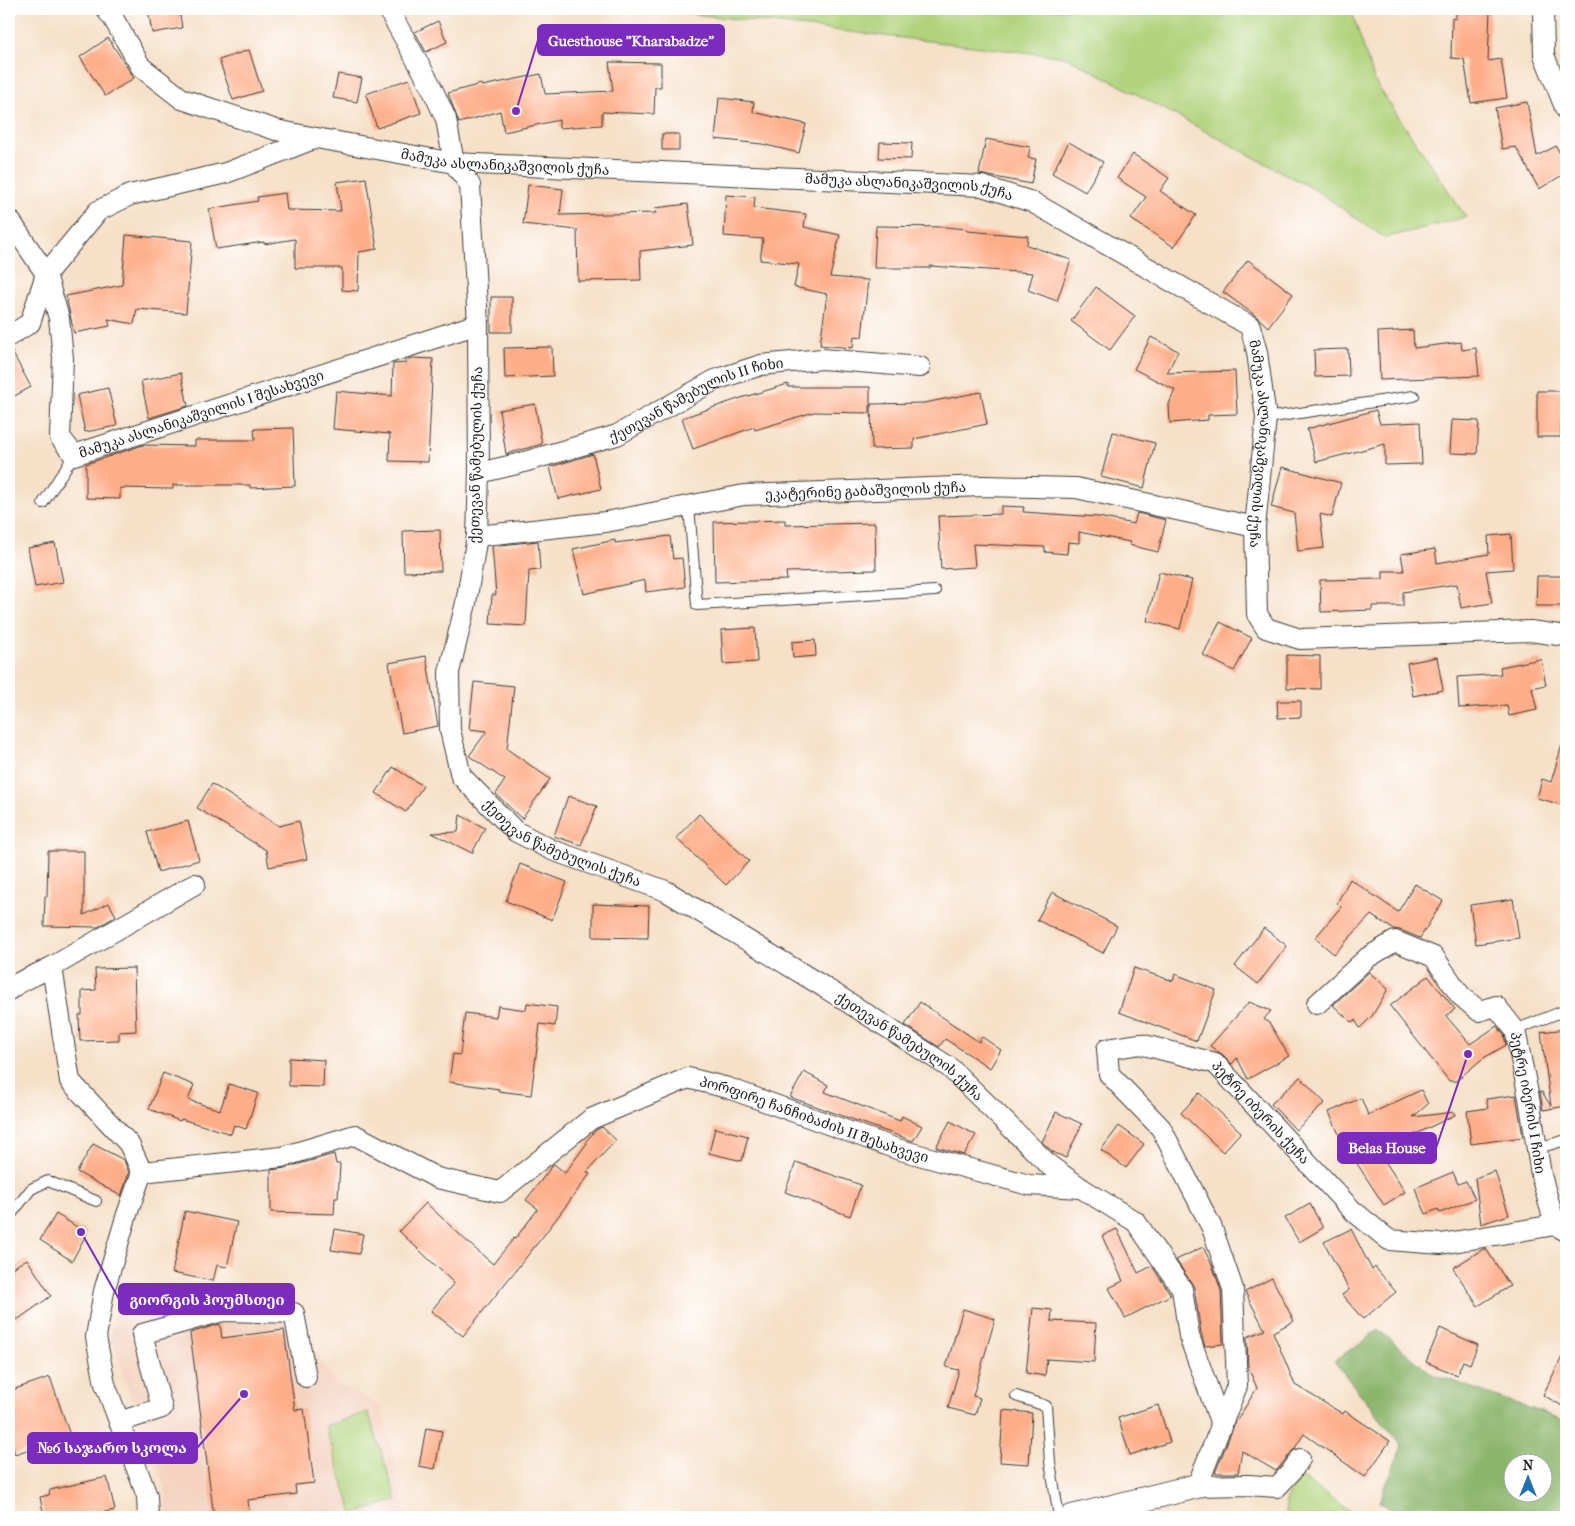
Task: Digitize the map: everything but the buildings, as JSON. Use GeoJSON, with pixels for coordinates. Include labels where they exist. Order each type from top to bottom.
{"type":"FeatureCollection","features":[{"type":"Feature","properties":{"kind":"street","name":"ქეთევან წამებულის ქუჩა"},"geometry":{"type":"LineString","coordinates":[[388,9],[430,84],[446,119],[454,163],[470,185],[478,324],[479,473],[477,536],[466,602],[449,672],[450,730],[461,776],[515,831],[552,850],[666,891],[949,1066],[1050,1166],[1081,1188],[1136,1222],[1182,1289],[1190,1336],[1222,1427]]}},
{"type":"Feature","properties":{"kind":"street"},"geometry":{"type":"LineString","coordinates":[[1543,9],[1544,55],[1566,110]]}},
{"type":"Feature","properties":{"kind":"street","name":"მამუკა ასლანიკაშვილის ქუჩა"},"geometry":{"type":"LineString","coordinates":[[112,12],[141,67],[182,99],[276,130],[454,163],[982,186],[1032,202],[1250,326],[1266,418],[1256,527],[1256,614],[1266,628],[1300,639],[1530,630],[1566,636]]}},
{"type":"Feature","properties":{"kind":"street"},"geometry":{"type":"LineString","coordinates":[[9,336],[30,323],[46,274],[98,211],[130,195],[226,173],[316,138]]}},
{"type":"Feature","properties":{"kind":"street","name":"მამუკა ასლანიკაშვილის I შესახვევი"},"geometry":{"type":"LineString","coordinates":[[9,219],[46,274],[59,318],[63,358],[60,437],[74,454],[478,324]]}},
{"type":"Feature","properties":{"kind":"street","name":"ქეთევან წამებულის II ჩიხი"},"geometry":{"type":"LineString","coordinates":[[479,473],[616,435],[715,380],[761,365],[822,359],[920,367]]}},
{"type":"Feature","properties":{"kind":"street","name":"ეკატერინე გაბაშვილის ქუჩა"},"geometry":{"type":"LineString","coordinates":[[477,536],[606,522],[744,495],[983,486],[1076,488],[1256,527]]}},
{"type":"Feature","properties":{"kind":"street"},"geometry":{"type":"LineString","coordinates":[[9,990],[20,982],[52,968],[195,884]]}},
{"type":"Feature","properties":{"kind":"street","name":"პეტრე იბერის I ჩიხი"},"geometry":{"type":"LineString","coordinates":[[1317,1004],[1367,958],[1394,941],[1434,957],[1460,996],[1479,1010],[1496,1006],[1515,1030],[1538,1148],[1541,1175],[1561,1228]]}},
{"type":"Feature","properties":{"kind":"street"},"geometry":{"type":"LineString","coordinates":[[52,968],[70,1080],[128,1144],[142,1172],[127,1214],[104,1291],[96,1337],[105,1384],[148,1496],[148,1517]]}},
{"type":"Feature","properties":{"kind":"street","name":"პეტრე იბერის ქუჩა"},"geometry":{"type":"LineString","coordinates":[[1196,1486],[1222,1427],[1237,1386],[1233,1289],[1212,1228],[1161,1128],[1110,1074],[1107,1049],[1140,1044],[1216,1063],[1352,1210],[1388,1240],[1441,1244],[1561,1228]]}},
{"type":"Feature","properties":{"kind":"street","name":"პორფირე ჩანჩიბაძის II შესახვევი"},"geometry":{"type":"LineString","coordinates":[[142,1172],[282,1157],[355,1135],[437,1178],[500,1192],[591,1119],[688,1078],[728,1088],[897,1149],[1029,1185],[1081,1188]]}},
{"type":"Feature","properties":{"kind":"street"},"geometry":{"type":"LineString","coordinates":[[119,1422],[162,1408],[142,1334],[223,1312],[294,1313],[306,1377]]}},
{"type":"Feature","properties":{"kind":"street"},"geometry":{"type":"LineString","coordinates":[[1072,1517],[1196,1486],[1248,1485],[1277,1487],[1300,1460]]}},
{"type":"Feature","properties":{"kind":"lane"},"geometry":{"type":"LineString","coordinates":[[1266,418],[1414,396]]}},
{"type":"Feature","properties":{"kind":"lane"},"geometry":{"type":"LineString","coordinates":[[42,504],[74,454]]}},
{"type":"Feature","properties":{"kind":"lane"},"geometry":{"type":"LineString","coordinates":[[689,506],[697,605],[935,591]]}},
{"type":"Feature","properties":{"kind":"lane"},"geometry":{"type":"LineString","coordinates":[[1515,1030],[1566,1010]]}},
{"type":"Feature","properties":{"kind":"lane"},"geometry":{"type":"LineString","coordinates":[[1538,1148],[1566,1140]]}},
{"type":"Feature","properties":{"kind":"lane"},"geometry":{"type":"LineString","coordinates":[[9,1217],[31,1189],[48,1181],[96,1200]]}},
{"type":"Feature","properties":{"kind":"lane"},"geometry":{"type":"LineString","coordinates":[[1016,1396],[1046,1406],[1050,1462],[1059,1517]]}},
{"type":"Feature","properties":{"kind":"shaded area"},"geometry":{"type":"Polygon","coordinates":[[[124,1283],[260,1310],[300,1329],[336,1383],[381,1406],[408,1517],[166,1517],[166,1490],[136,1413],[110,1334],[124,1283]]]}},
{"type":"Feature","properties":{"kind":"green space"},"geometry":{"type":"Polygon","coordinates":[[[650,9],[1351,9],[1375,82],[1466,217],[1385,238],[1317,191],[1067,57],[650,9]]]}},
{"type":"Feature","properties":{"kind":"green space"},"geometry":{"type":"Polygon","coordinates":[[[1379,1330],[1430,1373],[1566,1421],[1566,1517],[1401,1517],[1379,1502],[1402,1446],[1334,1361],[1379,1330]]]}},
{"type":"Feature","properties":{"kind":"green space"},"geometry":{"type":"Polygon","coordinates":[[[368,1412],[397,1500],[353,1514],[325,1426],[368,1412]]]}},
{"type":"Feature","properties":{"kind":"green space"},"geometry":{"type":"Polygon","coordinates":[[[1299,1476],[1350,1511],[1354,1517],[1285,1517],[1286,1501],[1299,1476]]]}},
{"type":"Feature","properties":{"kind":"place","name":"Guesthouse \"Kharabadze\""},"geometry":{"type":"Point","coordinates":[516,111]}},
{"type":"Feature","properties":{"kind":"place","name":"Belas House"},"geometry":{"type":"Point","coordinates":[1468,1054]}},
{"type":"Feature","properties":{"kind":"place","name":"გიორგის ჰოუმსთეი"},"geometry":{"type":"Point","coordinates":[81,1232]}},
{"type":"Feature","properties":{"kind":"place","name":"№6 საჯარო სკოლა"},"geometry":{"type":"Point","coordinates":[244,1394]}}]}
